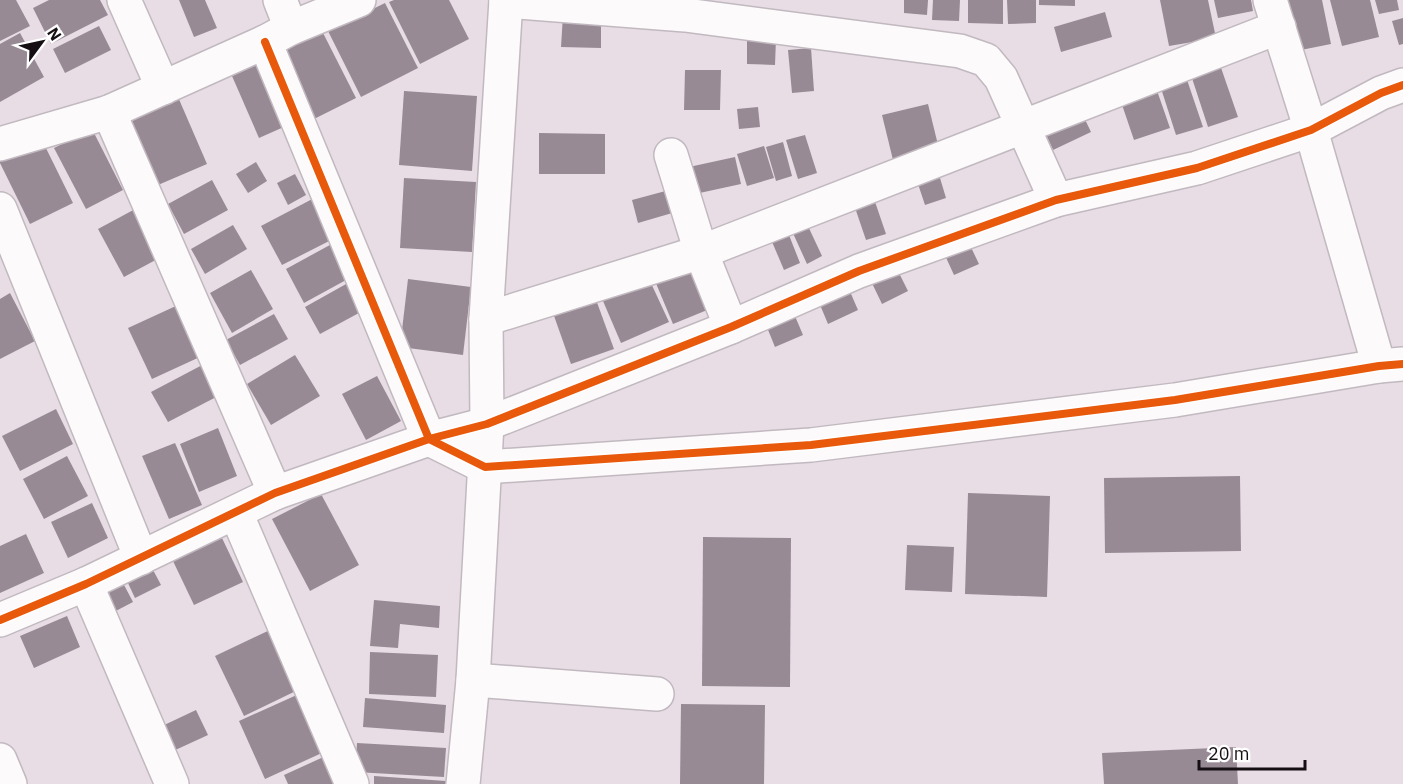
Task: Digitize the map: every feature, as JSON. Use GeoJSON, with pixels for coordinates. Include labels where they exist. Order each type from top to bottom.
{"type":"FeatureCollection","features":[{"type":"Feature","properties":{"kind":"street"},"geometry":{"type":"LineString","coordinates":[[124,0],[164,88]]}},
{"type":"Feature","properties":{"kind":"street"},"geometry":{"type":"LineString","coordinates":[[0,144],[109,112],[164,88],[279,23],[359,0]]}},
{"type":"Feature","properties":{"kind":"street"},"geometry":{"type":"LineString","coordinates":[[463,784],[473,680],[488,424],[486,319],[506,0],[685,15],[960,51],[986,60],[1001,78],[1056,201]]}},
{"type":"Feature","properties":{"kind":"street"},"geometry":{"type":"LineString","coordinates":[[279,23],[429,439],[485,467],[811,445],[1175,400],[1391,365],[1311,130],[1275,14],[1023,126],[701,252],[486,319]]}},
{"type":"Feature","properties":{"kind":"street"},"geometry":{"type":"LineString","coordinates":[[0,620],[86,584],[276,493],[429,439],[488,424],[731,327],[859,271],[1056,201],[1197,168],[1311,130],[1381,93],[1403,85]]}},
{"type":"Feature","properties":{"kind":"street"},"geometry":{"type":"LineString","coordinates":[[109,112],[276,493]]}},
{"type":"Feature","properties":{"kind":"street"},"geometry":{"type":"LineString","coordinates":[[671,155],[701,252],[731,327]]}},
{"type":"Feature","properties":{"kind":"street"},"geometry":{"type":"LineString","coordinates":[[0,208],[141,558]]}},
{"type":"Feature","properties":{"kind":"street"},"geometry":{"type":"LineString","coordinates":[[236,513],[352,784]]}},
{"type":"Feature","properties":{"kind":"street"},"geometry":{"type":"LineString","coordinates":[[86,584],[172,784]]}},
{"type":"Feature","properties":{"kind":"street"},"geometry":{"type":"LineString","coordinates":[[473,680],[657,694]]}},
{"type":"Feature","properties":{"kind":"street"},"geometry":{"type":"LineString","coordinates":[[0,760],[10,784]]}},
{"type":"Feature","properties":{"kind":"building"},"geometry":{"type":"Polygon","coordinates":[[[0,0],[16,0],[30,26],[0,41],[0,0]]]}},
{"type":"Feature","properties":{"kind":"building"},"geometry":{"type":"Polygon","coordinates":[[[49,0],[100,0],[108,15],[51,44],[33,8],[49,0]]]}},
{"type":"Feature","properties":{"kind":"building"},"geometry":{"type":"Polygon","coordinates":[[[179,0],[205,0],[217,28],[194,37],[179,0]]]}},
{"type":"Feature","properties":{"kind":"building"},"geometry":{"type":"Polygon","coordinates":[[[394,0],[449,0],[469,39],[420,64],[389,2],[394,0]]]}},
{"type":"Feature","properties":{"kind":"building"},"geometry":{"type":"Polygon","coordinates":[[[904,0],[928,0],[927,15],[904,13],[904,0]]]}},
{"type":"Feature","properties":{"kind":"building"},"geometry":{"type":"Polygon","coordinates":[[[933,0],[960,0],[959,21],[932,20],[933,0]]]}},
{"type":"Feature","properties":{"kind":"building"},"geometry":{"type":"Polygon","coordinates":[[[968,0],[1003,0],[1003,24],[968,23],[968,0]]]}},
{"type":"Feature","properties":{"kind":"building"},"geometry":{"type":"Polygon","coordinates":[[[1007,0],[1036,0],[1036,23],[1008,24],[1007,0]]]}},
{"type":"Feature","properties":{"kind":"building"},"geometry":{"type":"Polygon","coordinates":[[[1039,0],[1075,0],[1075,6],[1039,5],[1039,0]]]}},
{"type":"Feature","properties":{"kind":"building"},"geometry":{"type":"Polygon","coordinates":[[[1160,0],[1208,0],[1216,38],[1169,46],[1160,0]]]}},
{"type":"Feature","properties":{"kind":"building"},"geometry":{"type":"Polygon","coordinates":[[[1214,0],[1251,0],[1253,11],[1218,18],[1214,0]]]}},
{"type":"Feature","properties":{"kind":"building"},"geometry":{"type":"Polygon","coordinates":[[[1286,0],[1322,0],[1331,44],[1296,51],[1286,0]]]}},
{"type":"Feature","properties":{"kind":"building"},"geometry":{"type":"Polygon","coordinates":[[[1330,0],[1370,0],[1379,37],[1342,46],[1330,0]]]}},
{"type":"Feature","properties":{"kind":"building"},"geometry":{"type":"Polygon","coordinates":[[[1375,0],[1397,0],[1399,10],[1379,14],[1375,0]]]}},
{"type":"Feature","properties":{"kind":"building"},"geometry":{"type":"Polygon","coordinates":[[[385,3],[418,68],[361,97],[328,31],[385,3]]]}},
{"type":"Feature","properties":{"kind":"building"},"geometry":{"type":"Polygon","coordinates":[[[1105,12],[1112,37],[1061,52],[1054,27],[1105,12]]]}},
{"type":"Feature","properties":{"kind":"building"},"geometry":{"type":"Polygon","coordinates":[[[563,15],[601,16],[601,48],[561,47],[563,15]]]}},
{"type":"Feature","properties":{"kind":"building"},"geometry":{"type":"Polygon","coordinates":[[[1403,18],[1403,44],[1399,45],[1392,21],[1403,18]]]}},
{"type":"Feature","properties":{"kind":"building"},"geometry":{"type":"Polygon","coordinates":[[[99,26],[111,50],[65,73],[53,49],[99,26]]]}},
{"type":"Feature","properties":{"kind":"building"},"geometry":{"type":"Polygon","coordinates":[[[320,27],[356,98],[312,120],[276,49],[320,27]]]}},
{"type":"Feature","properties":{"kind":"building"},"geometry":{"type":"Polygon","coordinates":[[[20,33],[44,77],[0,102],[0,44],[20,33]]]}},
{"type":"Feature","properties":{"kind":"building"},"geometry":{"type":"Polygon","coordinates":[[[747,38],[776,39],[775,65],[747,64],[747,38]]]}},
{"type":"Feature","properties":{"kind":"building"},"geometry":{"type":"Polygon","coordinates":[[[811,48],[814,91],[792,93],[788,50],[811,48]]]}},
{"type":"Feature","properties":{"kind":"building"},"geometry":{"type":"Polygon","coordinates":[[[1218,59],[1238,117],[1208,127],[1189,69],[1218,59]]]}},
{"type":"Feature","properties":{"kind":"building"},"geometry":{"type":"Polygon","coordinates":[[[267,60],[295,122],[259,138],[232,76],[267,60]]]}},
{"type":"Feature","properties":{"kind":"building"},"geometry":{"type":"Polygon","coordinates":[[[685,70],[721,70],[720,110],[684,110],[685,70]]]}},
{"type":"Feature","properties":{"kind":"building"},"geometry":{"type":"Polygon","coordinates":[[[1184,71],[1203,127],[1176,135],[1158,79],[1184,71]]]}},
{"type":"Feature","properties":{"kind":"building"},"geometry":{"type":"Polygon","coordinates":[[[1154,82],[1170,128],[1134,140],[1118,93],[1154,82]]]}},
{"type":"Feature","properties":{"kind":"building"},"geometry":{"type":"Polygon","coordinates":[[[404,91],[477,96],[472,171],[399,165],[404,91]]]}},
{"type":"Feature","properties":{"kind":"building"},"geometry":{"type":"Polygon","coordinates":[[[178,97],[207,164],[158,185],[128,119],[178,97]]]}},
{"type":"Feature","properties":{"kind":"building"},"geometry":{"type":"Polygon","coordinates":[[[928,104],[939,149],[893,160],[882,115],[928,104]]]}},
{"type":"Feature","properties":{"kind":"building"},"geometry":{"type":"Polygon","coordinates":[[[758,107],[760,127],[739,129],[737,109],[758,107]]]}},
{"type":"Feature","properties":{"kind":"building"},"geometry":{"type":"Polygon","coordinates":[[[1079,107],[1091,132],[1053,150],[1041,124],[1079,107]]]}},
{"type":"Feature","properties":{"kind":"building"},"geometry":{"type":"Polygon","coordinates":[[[92,129],[123,190],[86,209],[54,148],[92,129]]]}},
{"type":"Feature","properties":{"kind":"building"},"geometry":{"type":"Polygon","coordinates":[[[539,133],[605,134],[605,174],[539,174],[539,133]]]}},
{"type":"Feature","properties":{"kind":"building"},"geometry":{"type":"Polygon","coordinates":[[[805,135],[817,173],[798,179],[786,140],[805,135]]]}},
{"type":"Feature","properties":{"kind":"building"},"geometry":{"type":"Polygon","coordinates":[[[41,138],[73,203],[30,224],[0,163],[0,158],[41,138]]]}},
{"type":"Feature","properties":{"kind":"building"},"geometry":{"type":"Polygon","coordinates":[[[783,142],[792,176],[776,181],[766,147],[783,142]]]}},
{"type":"Feature","properties":{"kind":"building"},"geometry":{"type":"Polygon","coordinates":[[[764,146],[774,178],[747,186],[737,154],[764,146]]]}},
{"type":"Feature","properties":{"kind":"building"},"geometry":{"type":"Polygon","coordinates":[[[735,157],[741,184],[695,194],[689,167],[735,157]]]}},
{"type":"Feature","properties":{"kind":"building"},"geometry":{"type":"Polygon","coordinates":[[[256,162],[267,181],[248,193],[236,174],[256,162]]]}},
{"type":"Feature","properties":{"kind":"building"},"geometry":{"type":"Polygon","coordinates":[[[937,168],[946,198],[925,205],[915,175],[937,168]]]}},
{"type":"Feature","properties":{"kind":"building"},"geometry":{"type":"Polygon","coordinates":[[[295,174],[306,195],[288,205],[277,183],[295,174]]]}},
{"type":"Feature","properties":{"kind":"building"},"geometry":{"type":"Polygon","coordinates":[[[404,178],[476,182],[472,252],[400,248],[404,178]]]}},
{"type":"Feature","properties":{"kind":"building"},"geometry":{"type":"Polygon","coordinates":[[[212,180],[228,210],[184,234],[168,204],[212,180]]]}},
{"type":"Feature","properties":{"kind":"building"},"geometry":{"type":"Polygon","coordinates":[[[673,189],[679,211],[638,223],[632,200],[673,189]]]}},
{"type":"Feature","properties":{"kind":"building"},"geometry":{"type":"Polygon","coordinates":[[[871,190],[886,234],[866,240],[851,196],[871,190]]]}},
{"type":"Feature","properties":{"kind":"building"},"geometry":{"type":"Polygon","coordinates":[[[318,196],[339,236],[282,265],[261,226],[318,196]]]}},
{"type":"Feature","properties":{"kind":"building"},"geometry":{"type":"Polygon","coordinates":[[[137,208],[163,256],[124,277],[98,229],[137,208]]]}},
{"type":"Feature","properties":{"kind":"building"},"geometry":{"type":"Polygon","coordinates":[[[807,224],[822,256],[807,264],[792,231],[807,224]]]}},
{"type":"Feature","properties":{"kind":"building"},"geometry":{"type":"Polygon","coordinates":[[[233,225],[247,249],[205,274],[191,249],[233,225]]]}},
{"type":"Feature","properties":{"kind":"building"},"geometry":{"type":"Polygon","coordinates":[[[787,230],[800,263],[784,270],[770,237],[787,230]]]}},
{"type":"Feature","properties":{"kind":"building"},"geometry":{"type":"Polygon","coordinates":[[[967,239],[979,264],[954,275],[943,251],[967,239]]]}},
{"type":"Feature","properties":{"kind":"building"},"geometry":{"type":"Polygon","coordinates":[[[339,240],[357,274],[304,303],[286,269],[339,240]]]}},
{"type":"Feature","properties":{"kind":"building"},"geometry":{"type":"Polygon","coordinates":[[[699,264],[717,306],[673,324],[655,281],[699,264]]]}},
{"type":"Feature","properties":{"kind":"building"},"geometry":{"type":"Polygon","coordinates":[[[896,267],[908,291],[882,304],[870,279],[896,267]]]}},
{"type":"Feature","properties":{"kind":"building"},"geometry":{"type":"Polygon","coordinates":[[[251,270],[273,309],[232,333],[210,293],[251,270]]]}},
{"type":"Feature","properties":{"kind":"building"},"geometry":{"type":"Polygon","coordinates":[[[355,279],[370,307],[320,334],[305,307],[355,279]]]}},
{"type":"Feature","properties":{"kind":"building"},"geometry":{"type":"Polygon","coordinates":[[[408,279],[471,287],[463,355],[400,347],[408,279]]]}},
{"type":"Feature","properties":{"kind":"building"},"geometry":{"type":"Polygon","coordinates":[[[650,281],[669,322],[621,343],[603,301],[650,281]]]}},
{"type":"Feature","properties":{"kind":"building"},"geometry":{"type":"Polygon","coordinates":[[[848,287],[858,310],[828,324],[818,300],[848,287]]]}},
{"type":"Feature","properties":{"kind":"building"},"geometry":{"type":"Polygon","coordinates":[[[10,293],[35,341],[0,359],[0,299],[10,293]]]}},
{"type":"Feature","properties":{"kind":"building"},"geometry":{"type":"Polygon","coordinates":[[[595,297],[614,349],[571,364],[553,313],[595,297]]]}},
{"type":"Feature","properties":{"kind":"building"},"geometry":{"type":"Polygon","coordinates":[[[178,305],[202,356],[152,379],[128,328],[178,305]]]}},
{"type":"Feature","properties":{"kind":"building"},"geometry":{"type":"Polygon","coordinates":[[[792,309],[803,335],[775,347],[764,320],[792,309]]]}},
{"type":"Feature","properties":{"kind":"building"},"geometry":{"type":"Polygon","coordinates":[[[274,314],[288,339],[240,365],[226,340],[274,314]]]}},
{"type":"Feature","properties":{"kind":"building"},"geometry":{"type":"Polygon","coordinates":[[[295,355],[320,396],[271,425],[247,384],[295,355]]]}},
{"type":"Feature","properties":{"kind":"building"},"geometry":{"type":"Polygon","coordinates":[[[206,363],[222,394],[168,422],[151,392],[206,363]]]}},
{"type":"Feature","properties":{"kind":"building"},"geometry":{"type":"Polygon","coordinates":[[[377,376],[401,421],[366,440],[342,394],[377,376]]]}},
{"type":"Feature","properties":{"kind":"building"},"geometry":{"type":"Polygon","coordinates":[[[56,409],[73,444],[20,471],[2,436],[56,409]]]}},
{"type":"Feature","properties":{"kind":"building"},"geometry":{"type":"Polygon","coordinates":[[[218,428],[237,476],[199,492],[180,444],[218,428]]]}},
{"type":"Feature","properties":{"kind":"building"},"geometry":{"type":"Polygon","coordinates":[[[175,443],[202,505],[169,519],[142,456],[175,443]]]}},
{"type":"Feature","properties":{"kind":"building"},"geometry":{"type":"Polygon","coordinates":[[[67,456],[88,496],[44,519],[23,479],[67,456]]]}},
{"type":"Feature","properties":{"kind":"building"},"geometry":{"type":"Polygon","coordinates":[[[1240,476],[1241,551],[1105,553],[1104,478],[1240,476]]]}},
{"type":"Feature","properties":{"kind":"building"},"geometry":{"type":"Polygon","coordinates":[[[968,493],[1050,496],[1047,597],[965,594],[968,493]]]}},
{"type":"Feature","properties":{"kind":"building"},"geometry":{"type":"Polygon","coordinates":[[[321,494],[359,565],[310,591],[272,519],[321,494]]]}},
{"type":"Feature","properties":{"kind":"building"},"geometry":{"type":"Polygon","coordinates":[[[92,503],[108,538],[68,558],[51,522],[92,503]]]}},
{"type":"Feature","properties":{"kind":"building"},"geometry":{"type":"Polygon","coordinates":[[[26,534],[44,573],[0,593],[0,546],[26,534]]]}},
{"type":"Feature","properties":{"kind":"building"},"geometry":{"type":"Polygon","coordinates":[[[703,537],[791,538],[790,687],[702,686],[703,537]]]}},
{"type":"Feature","properties":{"kind":"building"},"geometry":{"type":"Polygon","coordinates":[[[222,538],[243,582],[194,605],[173,561],[222,538]]]}},
{"type":"Feature","properties":{"kind":"building"},"geometry":{"type":"Polygon","coordinates":[[[907,545],[954,547],[952,592],[905,590],[907,545]]]}},
{"type":"Feature","properties":{"kind":"building"},"geometry":{"type":"Polygon","coordinates":[[[152,568],[161,585],[135,598],[127,581],[152,568]]]}},
{"type":"Feature","properties":{"kind":"building"},"geometry":{"type":"Polygon","coordinates":[[[123,583],[133,602],[110,614],[100,595],[123,583]]]}},
{"type":"Feature","properties":{"kind":"building"},"geometry":{"type":"Polygon","coordinates":[[[374,600],[440,606],[439,628],[400,624],[398,648],[370,646],[374,600]]]}},
{"type":"Feature","properties":{"kind":"building"},"geometry":{"type":"Polygon","coordinates":[[[67,616],[80,647],[34,668],[20,636],[67,616]]]}},
{"type":"Feature","properties":{"kind":"building"},"geometry":{"type":"Polygon","coordinates":[[[272,629],[302,688],[244,716],[215,656],[272,629]]]}},
{"type":"Feature","properties":{"kind":"building"},"geometry":{"type":"Polygon","coordinates":[[[370,652],[438,655],[436,697],[369,694],[370,652]]]}},
{"type":"Feature","properties":{"kind":"building"},"geometry":{"type":"Polygon","coordinates":[[[299,694],[324,752],[265,779],[239,721],[299,694]]]}},
{"type":"Feature","properties":{"kind":"building"},"geometry":{"type":"Polygon","coordinates":[[[365,698],[446,705],[444,733],[363,727],[365,698]]]}},
{"type":"Feature","properties":{"kind":"building"},"geometry":{"type":"Polygon","coordinates":[[[681,704],[765,705],[764,784],[680,784],[681,704]]]}},
{"type":"Feature","properties":{"kind":"building"},"geometry":{"type":"Polygon","coordinates":[[[196,710],[208,735],[171,752],[160,727],[196,710]]]}},
{"type":"Feature","properties":{"kind":"building"},"geometry":{"type":"Polygon","coordinates":[[[357,743],[446,748],[444,777],[355,772],[357,743]]]}},
{"type":"Feature","properties":{"kind":"building"},"geometry":{"type":"Polygon","coordinates":[[[1236,747],[1238,784],[1104,784],[1102,753],[1236,747]]]}},
{"type":"Feature","properties":{"kind":"building"},"geometry":{"type":"Polygon","coordinates":[[[330,754],[338,784],[288,784],[284,775],[330,754]]]}},
{"type":"Feature","properties":{"kind":"building"},"geometry":{"type":"Polygon","coordinates":[[[374,776],[446,781],[445,784],[374,784],[374,776]]]}},
{"type":"Feature","properties":{"kind":"cycle path"},"geometry":{"type":"LineString","coordinates":[[265,42],[429,439],[485,467],[811,445],[1175,400],[1403,364]]}},
{"type":"Feature","properties":{"kind":"cycle path"},"geometry":{"type":"LineString","coordinates":[[0,620],[86,584],[275,493],[429,439],[487,424],[731,327],[859,271],[1056,200],[1197,168],[1311,130],[1381,93],[1403,85]]}}]}
